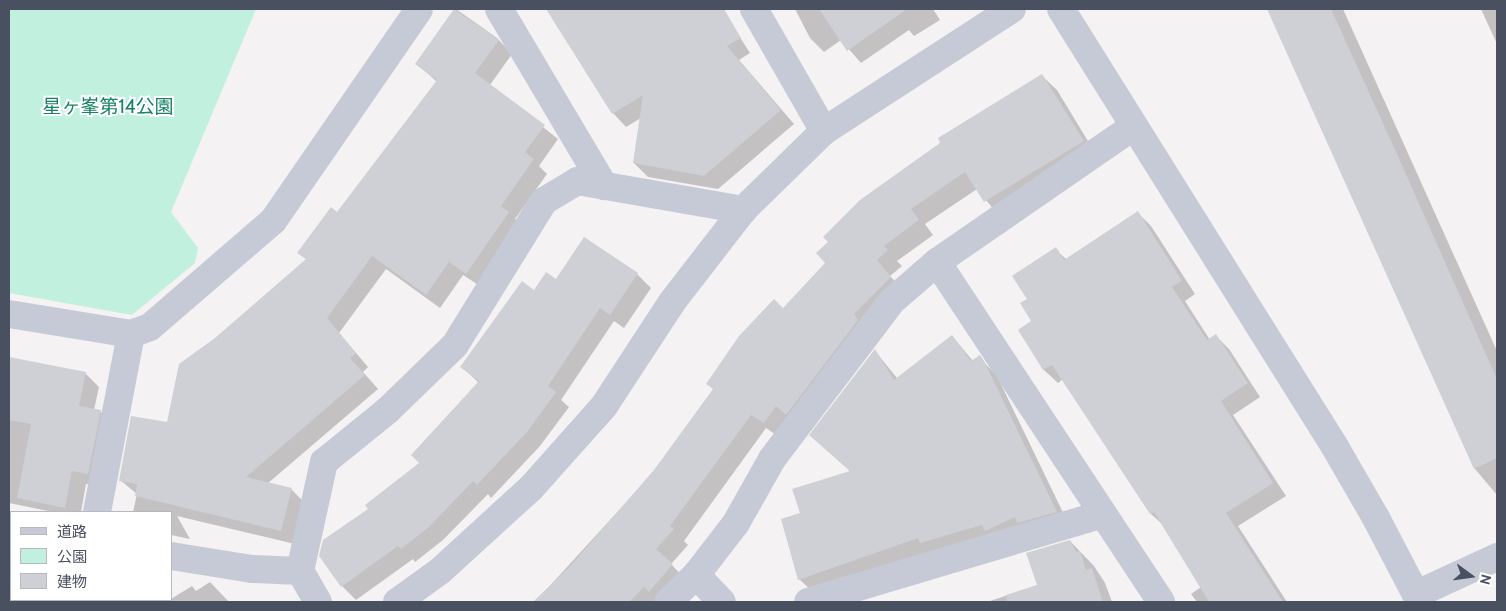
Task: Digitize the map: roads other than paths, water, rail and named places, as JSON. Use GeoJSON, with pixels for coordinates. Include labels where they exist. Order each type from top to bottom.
{"type":"FeatureCollection","features":[{"type":"Feature","properties":{"kind":"street"},"geometry":{"type":"LineString","coordinates":[[9,314],[131,334],[150,327],[273,221],[419,9]]}},
{"type":"Feature","properties":{"kind":"street"},"geometry":{"type":"LineString","coordinates":[[499,9],[604,186]]}},
{"type":"Feature","properties":{"kind":"street"},"geometry":{"type":"LineString","coordinates":[[754,9],[824,131]]}},
{"type":"Feature","properties":{"kind":"street"},"geometry":{"type":"LineString","coordinates":[[1061,9],[1335,447],[1418,598],[1497,557]]}},
{"type":"Feature","properties":{"kind":"street"},"geometry":{"type":"LineString","coordinates":[[396,602],[440,571],[524,494],[578,436],[604,406],[672,302],[743,210],[824,131],[994,13]]}},
{"type":"Feature","properties":{"kind":"street"},"geometry":{"type":"LineString","coordinates":[[668,602],[696,575],[736,523],[772,459],[892,301],[937,262],[1134,126]]}},
{"type":"Feature","properties":{"kind":"street"},"geometry":{"type":"LineString","coordinates":[[318,602],[300,572],[324,462],[388,410],[455,345],[544,201],[577,181],[743,210]]}},
{"type":"Feature","properties":{"kind":"street"},"geometry":{"type":"LineString","coordinates":[[937,262],[1161,602]]}},
{"type":"Feature","properties":{"kind":"street"},"geometry":{"type":"LineString","coordinates":[[97,511],[131,334]]}},
{"type":"Feature","properties":{"kind":"street"},"geometry":{"type":"LineString","coordinates":[[808,602],[1102,514]]}},
{"type":"Feature","properties":{"kind":"street"},"geometry":{"type":"LineString","coordinates":[[172,556],[252,569],[300,572]]}},
{"type":"Feature","properties":{"kind":"street"},"geometry":{"type":"LineString","coordinates":[[696,575],[722,602]]}},
{"type":"Feature","properties":{"kind":"park label","name":"星ヶ峯第14公園"},"geometry":{"type":"Point","coordinates":[108,107]}}]}
